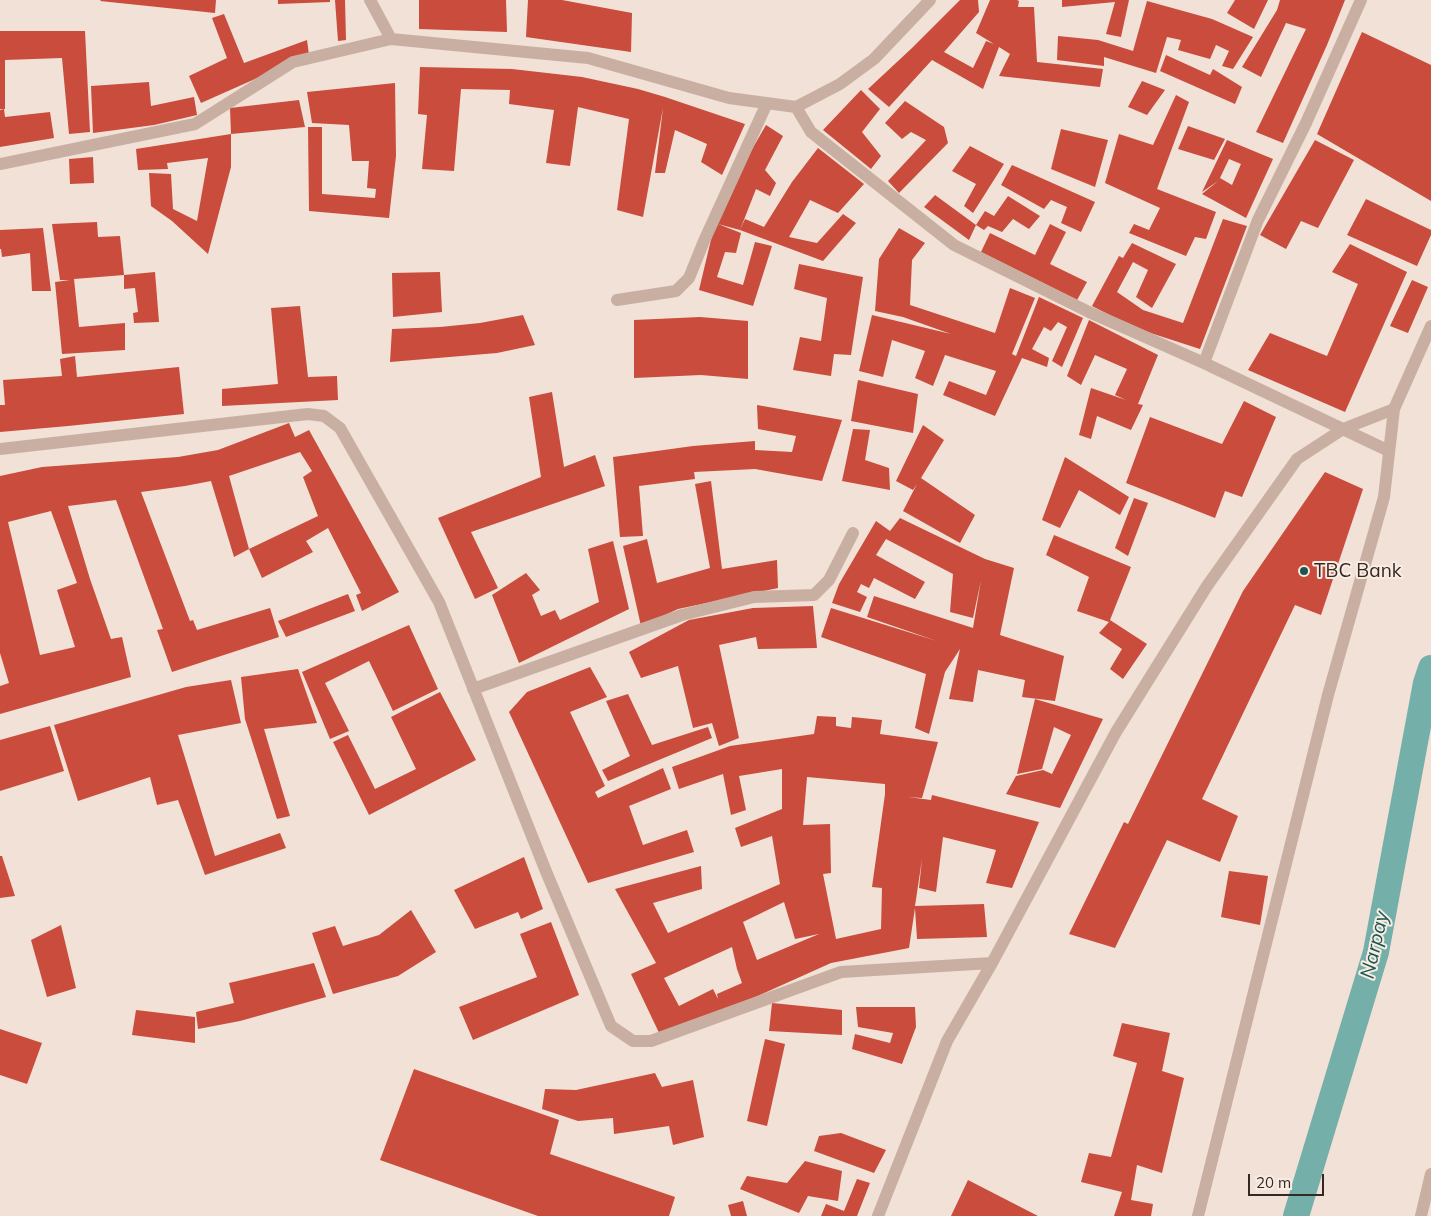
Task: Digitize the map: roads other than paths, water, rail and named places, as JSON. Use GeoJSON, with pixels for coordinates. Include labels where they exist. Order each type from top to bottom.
{"type":"FeatureCollection","features":[{"type":"Feature","properties":{"kind":"street"},"geometry":{"type":"LineString","coordinates":[[370,0],[391,39]]}},
{"type":"Feature","properties":{"kind":"street"},"geometry":{"type":"LineString","coordinates":[[0,164],[195,124],[293,62],[391,39],[588,58],[729,98],[796,107],[840,84],[874,59],[930,0]]}},
{"type":"Feature","properties":{"kind":"street"},"geometry":{"type":"LineString","coordinates":[[1204,363],[1258,220],[1306,124],[1361,0]]}},
{"type":"Feature","properties":{"kind":"street"},"geometry":{"type":"LineString","coordinates":[[617,300],[676,291],[689,278],[767,104]]}},
{"type":"Feature","properties":{"kind":"street"},"geometry":{"type":"LineString","coordinates":[[796,107],[811,132],[954,245],[1089,312],[1204,363],[1389,451]]}},
{"type":"Feature","properties":{"kind":"street"},"geometry":{"type":"LineString","coordinates":[[1198,1216],[1328,695],[1384,497],[1394,408],[1431,326]]}},
{"type":"Feature","properties":{"kind":"street"},"geometry":{"type":"LineString","coordinates":[[878,1216],[947,1041],[992,963],[1116,732],[1208,586],[1297,459],[1343,429],[1394,408]]}},
{"type":"Feature","properties":{"kind":"street"},"geometry":{"type":"LineString","coordinates":[[0,449],[308,414],[324,416],[340,428],[439,602],[545,869],[611,1026],[633,1041],[651,1041],[841,972],[992,963]]}},
{"type":"Feature","properties":{"kind":"street"},"geometry":{"type":"LineString","coordinates":[[474,688],[682,614],[754,597],[814,595],[829,580],[853,533]]}},
{"type":"Feature","properties":{"kind":"street"},"geometry":{"type":"LineString","coordinates":[[1421,1216],[1431,1174]]}},
{"type":"Feature","properties":{"kind":"waterway","name":"Narpay"},"geometry":{"type":"LineString","coordinates":[[1296,1216],[1376,952],[1426,683],[1431,668]]}},
{"type":"Feature","properties":{"kind":"place","name":"TBC Bank"},"geometry":{"type":"Point","coordinates":[1304,571]}}]}
